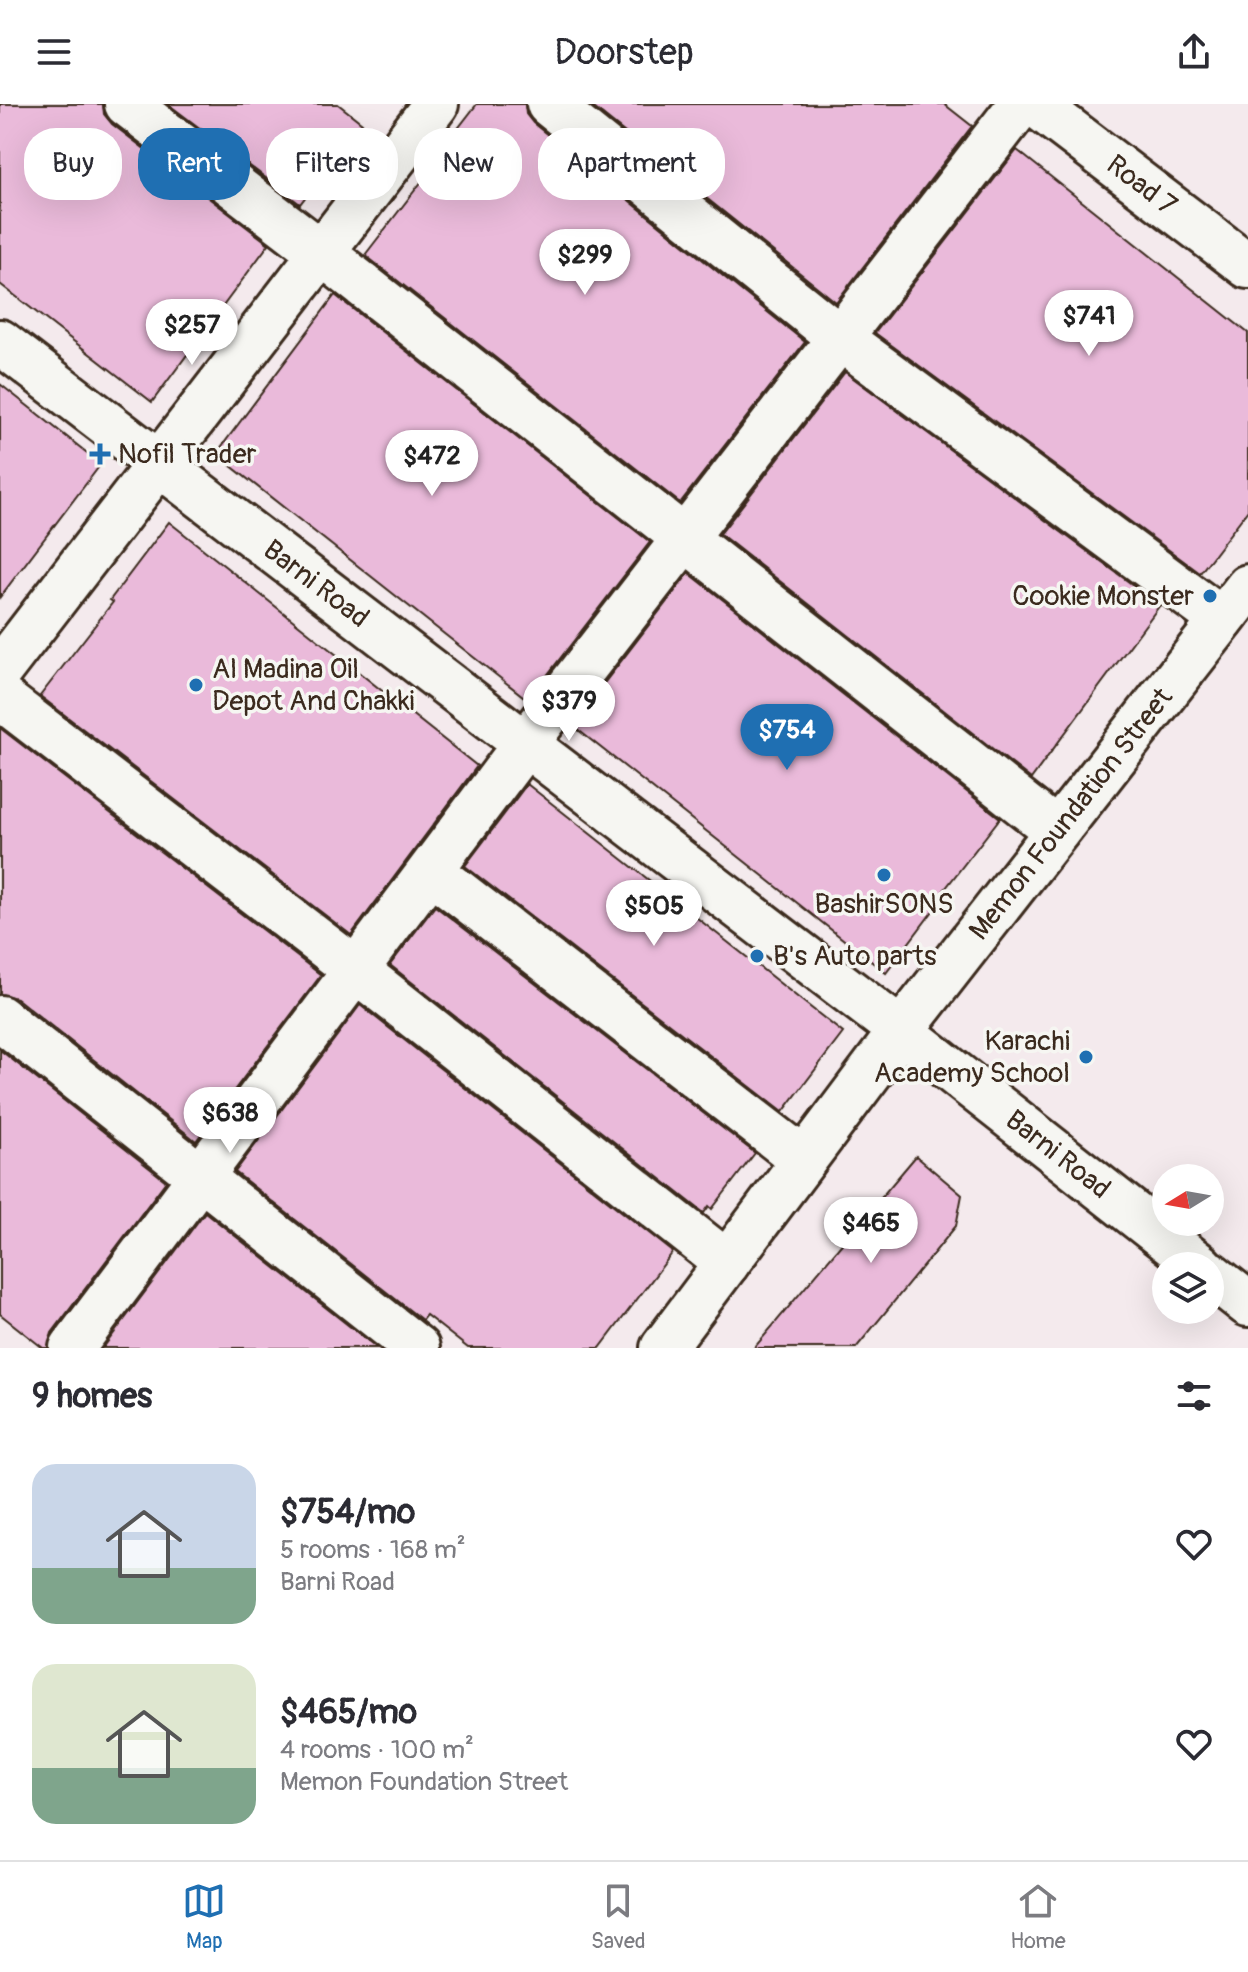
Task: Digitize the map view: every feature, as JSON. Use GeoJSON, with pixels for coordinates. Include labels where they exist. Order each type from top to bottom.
{"type":"FeatureCollection","features":[{"type":"Feature","properties":{"kind":"street"},"geometry":{"type":"LineString","coordinates":[[127,104],[322,253],[1057,831]]}},
{"type":"Feature","properties":{"kind":"street"},"geometry":{"type":"LineString","coordinates":[[0,670],[436,104]]}},
{"type":"Feature","properties":{"kind":"street"},"geometry":{"type":"LineString","coordinates":[[549,104],[840,338],[1235,603]]}},
{"type":"Feature","properties":{"kind":"street"},"geometry":{"type":"LineString","coordinates":[[72,1348],[526,743],[1021,104]]}},
{"type":"Feature","properties":{"kind":"street","name":"Road 7"},"geometry":{"type":"LineString","coordinates":[[1035,104],[1248,266]]}},
{"type":"Feature","properties":{"kind":"street","name":"Barni Road"},"geometry":{"type":"LineString","coordinates":[[0,342],[901,1031],[1182,1252]]}},
{"type":"Feature","properties":{"kind":"street","name":"Memon Foundation Street"},"geometry":{"type":"LineString","coordinates":[[663,1348],[901,1031],[1235,603]]}},
{"type":"Feature","properties":{"kind":"street"},"geometry":{"type":"LineString","coordinates":[[0,697],[356,970],[727,1263]]}},
{"type":"Feature","properties":{"kind":"street"},"geometry":{"type":"LineString","coordinates":[[431,871],[804,1160]]}},
{"type":"Feature","properties":{"kind":"street"},"geometry":{"type":"LineString","coordinates":[[0,1018],[417,1348]]}},
{"type":"Feature","properties":{"kind":"street"},"geometry":{"type":"LineString","coordinates":[[1224,1285],[1248,1304]]}},
{"type":"Feature","properties":{"kind":"building"},"geometry":{"type":"Polygon","coordinates":[[[0,104],[103,104],[104,114],[117,128],[24,128],[24,200],[122,200],[122,132],[138,144],[138,200],[211,200],[269,244],[152,402],[0,284],[0,104]]]}},
{"type":"Feature","properties":{"kind":"building"},"geometry":{"type":"Polygon","coordinates":[[[168,104],[338,104],[362,123],[358,128],[266,128],[266,178],[250,166],[250,128],[200,128],[168,104]]]}},
{"type":"Feature","properties":{"kind":"building"},"geometry":{"type":"Polygon","coordinates":[[[477,104],[525,104],[526,114],[539,128],[538,200],[629,200],[805,342],[680,503],[365,255],[414,191],[414,200],[522,200],[522,128],[458,128],[477,104]]]}},
{"type":"Feature","properties":{"kind":"building"},"geometry":{"type":"Polygon","coordinates":[[[589,104],[944,104],[972,126],[836,302],[709,200],[725,200],[725,128],[619,128],[589,104]]]}},
{"type":"Feature","properties":{"kind":"building"},"geometry":{"type":"Polygon","coordinates":[[[1017,150],[1248,333],[1248,510],[1200,573],[875,333],[1017,150]]]}},
{"type":"Feature","properties":{"kind":"building"},"geometry":{"type":"Polygon","coordinates":[[[335,295],[650,542],[528,700],[216,454],[335,295]]]}},
{"type":"Feature","properties":{"kind":"building"},"geometry":{"type":"Polygon","coordinates":[[[845,372],[1160,605],[1031,779],[720,534],[845,372]]]}},
{"type":"Feature","properties":{"kind":"building"},"geometry":{"type":"Polygon","coordinates":[[[0,384],[101,464],[0,597],[0,384]]]}},
{"type":"Feature","properties":{"kind":"building"},"geometry":{"type":"Polygon","coordinates":[[[169,522],[477,766],[351,935],[40,696],[113,602],[110,600],[169,522]]]}},
{"type":"Feature","properties":{"kind":"building"},"geometry":{"type":"Polygon","coordinates":[[[689,573],[1000,818],[886,973],[572,725],[689,573]]]}},
{"type":"Feature","properties":{"kind":"building"},"geometry":{"type":"Polygon","coordinates":[[[0,728],[321,975],[196,1141],[16,998],[0,994],[0,728]]]}},
{"type":"Feature","properties":{"kind":"building"},"geometry":{"type":"Polygon","coordinates":[[[527,784],[843,1033],[783,1112],[465,866],[527,784]]]}},
{"type":"Feature","properties":{"kind":"building"},"geometry":{"type":"Polygon","coordinates":[[[435,906],[755,1153],[712,1209],[709,1206],[704,1213],[390,965],[435,906]]]}},
{"type":"Feature","properties":{"kind":"building"},"geometry":{"type":"Polygon","coordinates":[[[360,1005],[673,1252],[600,1348],[468,1348],[426,1315],[422,1320],[235,1172],[360,1005]]]}},
{"type":"Feature","properties":{"kind":"building"},"geometry":{"type":"Polygon","coordinates":[[[0,1050],[166,1181],[52,1333],[48,1348],[43,1348],[0,1314],[0,1050]]]}},
{"type":"Feature","properties":{"kind":"building"},"geometry":{"type":"Polygon","coordinates":[[[916,1156],[962,1195],[956,1226],[856,1348],[754,1348],[916,1156]]]}},
{"type":"Feature","properties":{"kind":"building"},"geometry":{"type":"Polygon","coordinates":[[[205,1212],[377,1348],[103,1348],[205,1212]]]}},
{"type":"Feature","properties":{"kind":"place","name":"Nofil Trader"},"geometry":{"type":"Point","coordinates":[100,454]}},
{"type":"Feature","properties":{"kind":"place","name":"Cookie Monster"},"geometry":{"type":"Point","coordinates":[1210,596]}},
{"type":"Feature","properties":{"kind":"place","name":"Al Madina Oil Depot And Chakki"},"geometry":{"type":"Point","coordinates":[196,685]}},
{"type":"Feature","properties":{"kind":"place","name":"BashirSONS"},"geometry":{"type":"Point","coordinates":[884,875]}},
{"type":"Feature","properties":{"kind":"place","name":"B's Auto parts"},"geometry":{"type":"Point","coordinates":[757,956]}},
{"type":"Feature","properties":{"kind":"place","name":"Karachi Academy School"},"geometry":{"type":"Point","coordinates":[1086,1057]}}]}
